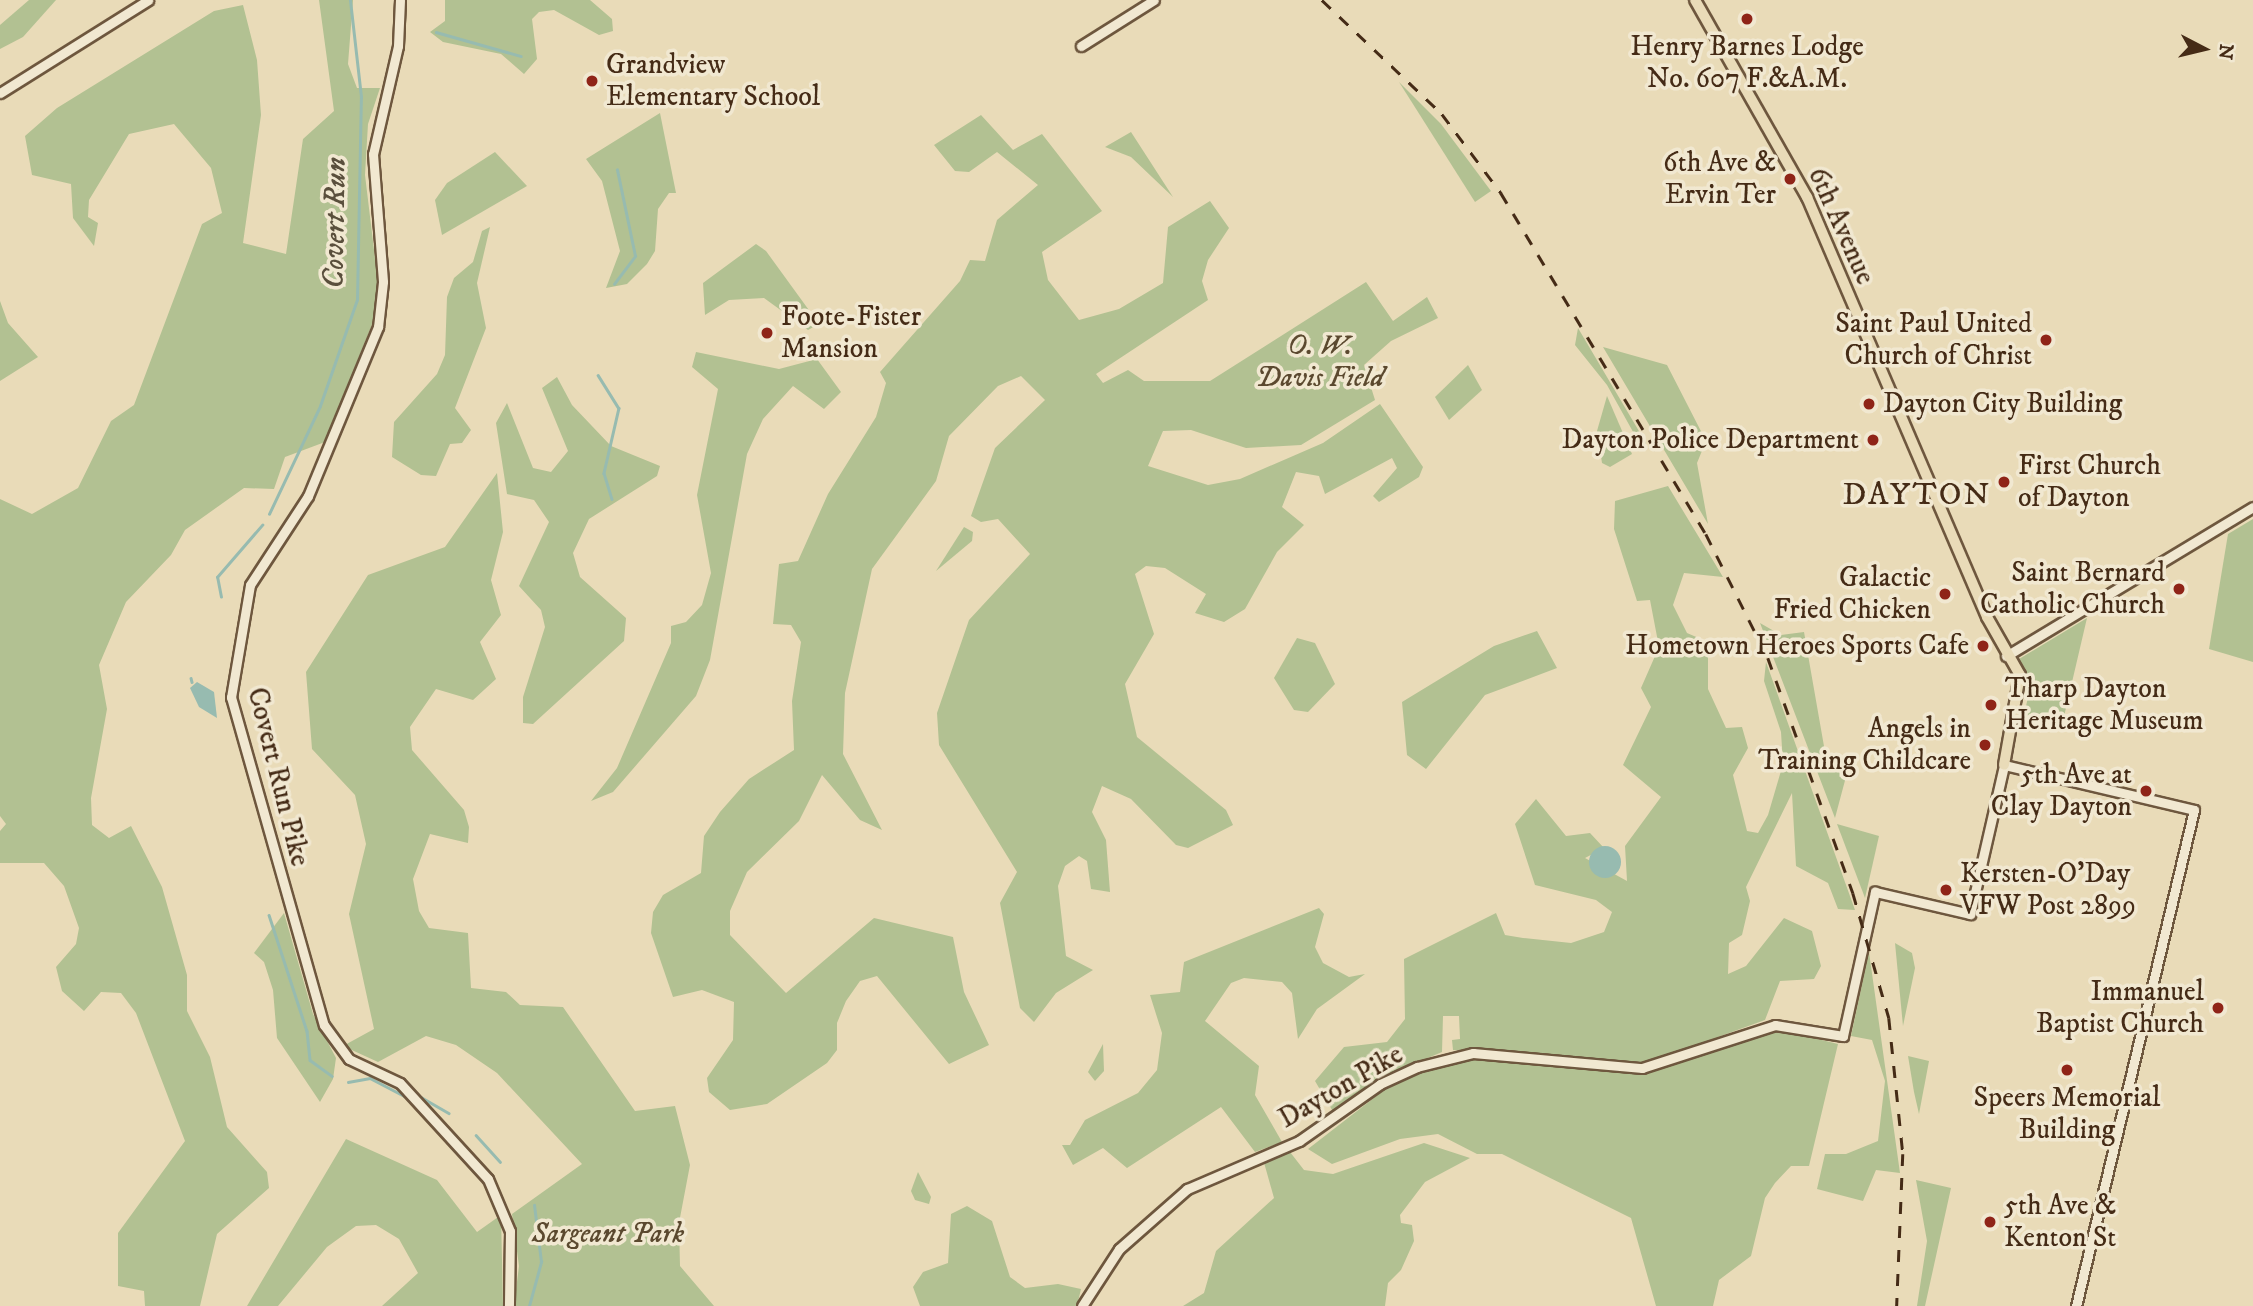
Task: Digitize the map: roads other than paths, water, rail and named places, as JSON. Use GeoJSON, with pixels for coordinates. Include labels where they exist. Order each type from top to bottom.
{"type":"FeatureCollection","features":[{"type":"Feature","properties":{"kind":"main road","name":"6th Avenue"},"geometry":{"type":"LineString","coordinates":[[1695,0],[1807,197],[2006,656],[2021,681],[2004,765]]}},
{"type":"Feature","properties":{"kind":"street"},"geometry":{"type":"LineString","coordinates":[[0,93],[148,0]]}},
{"type":"Feature","properties":{"kind":"street","name":"Covert Run Pike"},"geometry":{"type":"LineString","coordinates":[[400,0],[398,46],[373,154],[381,317],[308,496],[251,583],[231,696],[324,1025],[349,1059],[406,1088],[488,1180],[510,1231],[509,1306]]}},
{"type":"Feature","properties":{"kind":"street"},"geometry":{"type":"LineString","coordinates":[[1081,46],[1154,0]]}},
{"type":"Feature","properties":{"kind":"street"},"geometry":{"type":"LineString","coordinates":[[2006,656],[2253,507]]}},
{"type":"Feature","properties":{"kind":"street"},"geometry":{"type":"LineString","coordinates":[[2004,765],[2193,810],[2077,1306]]}},
{"type":"Feature","properties":{"kind":"street","name":"6th Avenue"},"geometry":{"type":"LineString","coordinates":[[1843,1036],[1874,891],[1969,914],[2004,765]]}},
{"type":"Feature","properties":{"kind":"street","name":"Dayton Pike"},"geometry":{"type":"LineString","coordinates":[[1082,1306],[1119,1249],[1187,1189],[1299,1142],[1380,1084],[1417,1067],[1473,1053],[1642,1068],[1775,1025],[1843,1036]]}},
{"type":"Feature","properties":{"kind":"water"},"geometry":{"type":"Polygon","coordinates":[[[197,682],[214,692],[217,718],[199,707],[190,688],[197,682]]]}},
{"type":"Feature","properties":{"kind":"water"},"geometry":{"type":"Polygon","coordinates":[[[1605,846],[1617,850],[1621,862],[1617,874],[1605,878],[1593,874],[1589,862],[1593,850],[1605,846]]]}},
{"type":"Feature","properties":{"kind":"waterway","name":"Covert Run"},"geometry":{"type":"LineString","coordinates":[[269,514],[320,406],[357,300],[361,97],[350,0]]}},
{"type":"Feature","properties":{"kind":"waterway"},"geometry":{"type":"LineString","coordinates":[[436,32],[521,56]]}},
{"type":"Feature","properties":{"kind":"waterway"},"geometry":{"type":"LineString","coordinates":[[614,284],[635,256],[617,170]]}},
{"type":"Feature","properties":{"kind":"waterway"},"geometry":{"type":"LineString","coordinates":[[598,375],[619,408],[604,473],[612,499]]}},
{"type":"Feature","properties":{"kind":"waterway","name":"Covert Run"},"geometry":{"type":"LineString","coordinates":[[221,597],[217,577],[262,525]]}},
{"type":"Feature","properties":{"kind":"waterway"},"geometry":{"type":"LineString","coordinates":[[191,678],[192,682]]}},
{"type":"Feature","properties":{"kind":"waterway","name":"Covert Run"},"geometry":{"type":"LineString","coordinates":[[269,915],[307,1031],[310,1060],[332,1076]]}},
{"type":"Feature","properties":{"kind":"waterway","name":"Covert Run"},"geometry":{"type":"LineString","coordinates":[[348,1082],[370,1078],[412,1100]]}},
{"type":"Feature","properties":{"kind":"waterway","name":"Covert Run"},"geometry":{"type":"LineString","coordinates":[[421,1097],[449,1113]]}},
{"type":"Feature","properties":{"kind":"waterway","name":"Covert Run"},"geometry":{"type":"LineString","coordinates":[[476,1135],[500,1162]]}},
{"type":"Feature","properties":{"kind":"waterway","name":"Covert Run"},"geometry":{"type":"LineString","coordinates":[[529,1306],[541,1262],[534,1205]]}},
{"type":"Feature","properties":{"kind":"railway"},"geometry":{"type":"LineString","coordinates":[[1322,0],[1442,114],[1501,193],[1706,534],[1768,658],[1853,893],[1889,1018],[1903,1154],[1897,1306]]}},
{"type":"Feature","properties":{"kind":"place","name":"Henry Barnes Lodge No. 607 F.&A.M."},"geometry":{"type":"Point","coordinates":[1747,19]}},
{"type":"Feature","properties":{"kind":"place","name":"Grandview Elementary School"},"geometry":{"type":"Point","coordinates":[592,81]}},
{"type":"Feature","properties":{"kind":"place","name":"6th Ave & Ervin Ter"},"geometry":{"type":"Point","coordinates":[1790,179]}},
{"type":"Feature","properties":{"kind":"place","name":"Foote-Fister Mansion"},"geometry":{"type":"Point","coordinates":[767,333]}},
{"type":"Feature","properties":{"kind":"place","name":"Saint Paul United Church of Christ"},"geometry":{"type":"Point","coordinates":[2046,340]}},
{"type":"Feature","properties":{"kind":"place","name":"Dayton City Building"},"geometry":{"type":"Point","coordinates":[1869,404]}},
{"type":"Feature","properties":{"kind":"place","name":"Dayton Police Department"},"geometry":{"type":"Point","coordinates":[1873,440]}},
{"type":"Feature","properties":{"kind":"place","name":"First Church of Dayton"},"geometry":{"type":"Point","coordinates":[2004,482]}},
{"type":"Feature","properties":{"kind":"place","name":"Saint Bernard Catholic Church"},"geometry":{"type":"Point","coordinates":[2179,589]}},
{"type":"Feature","properties":{"kind":"place","name":"Galactic Fried Chicken"},"geometry":{"type":"Point","coordinates":[1945,594]}},
{"type":"Feature","properties":{"kind":"place","name":"Hometown Heroes Sports Cafe"},"geometry":{"type":"Point","coordinates":[1983,646]}},
{"type":"Feature","properties":{"kind":"place","name":"Tharp Dayton Heritage Museum"},"geometry":{"type":"Point","coordinates":[1991,705]}},
{"type":"Feature","properties":{"kind":"place","name":"Angels in Training Childcare"},"geometry":{"type":"Point","coordinates":[1985,745]}},
{"type":"Feature","properties":{"kind":"place","name":"5th Ave at Clay Dayton"},"geometry":{"type":"Point","coordinates":[2146,791]}},
{"type":"Feature","properties":{"kind":"place","name":"Kersten-O’Day VFW Post 2899"},"geometry":{"type":"Point","coordinates":[1946,890]}},
{"type":"Feature","properties":{"kind":"place","name":"Immanuel Baptist Church"},"geometry":{"type":"Point","coordinates":[2218,1008]}},
{"type":"Feature","properties":{"kind":"place","name":"Speers Memorial Building"},"geometry":{"type":"Point","coordinates":[2067,1070]}},
{"type":"Feature","properties":{"kind":"place","name":"5th Ave & Kenton St"},"geometry":{"type":"Point","coordinates":[1990,1222]}},
{"type":"Feature","properties":{"kind":"district","name":"DAYTON"},"geometry":{"type":"Point","coordinates":[1917,495]}},
{"type":"Feature","properties":{"kind":"park label","name":"O. W. Davis Field"},"geometry":{"type":"Point","coordinates":[1320,362]}},
{"type":"Feature","properties":{"kind":"park label","name":"Sargeant Park"},"geometry":{"type":"Point","coordinates":[608,1234]}}]}
